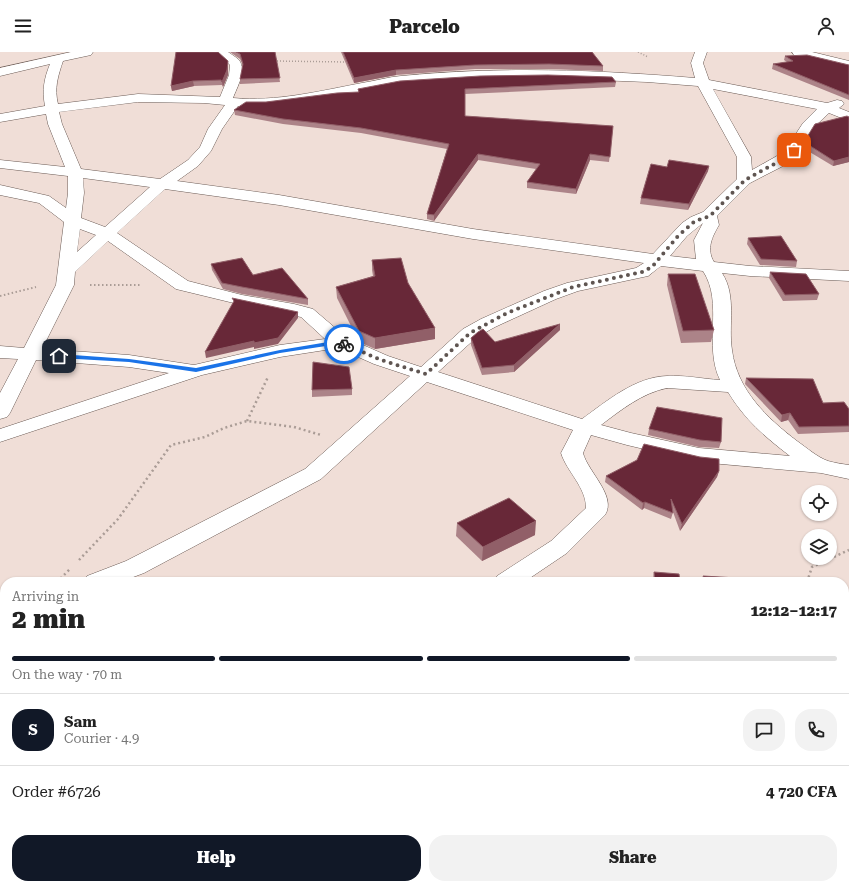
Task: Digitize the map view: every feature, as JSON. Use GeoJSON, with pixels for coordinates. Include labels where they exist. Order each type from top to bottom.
{"type":"FeatureCollection","features":[{"type":"Feature","properties":{"kind":"street"},"geometry":{"type":"LineString","coordinates":[[0,72],[86,52]]}},
{"type":"Feature","properties":{"kind":"street"},"geometry":{"type":"LineString","coordinates":[[68,270],[162,184],[193,163],[206,148],[229,101],[234,80],[236,67],[235,62],[222,52]]}},
{"type":"Feature","properties":{"kind":"street"},"geometry":{"type":"LineString","coordinates":[[701,52],[697,63],[703,84],[744,157],[745,180]]}},
{"type":"Feature","properties":{"kind":"street"},"geometry":{"type":"LineString","coordinates":[[798,52],[849,65]]}},
{"type":"Feature","properties":{"kind":"street"},"geometry":{"type":"LineString","coordinates":[[0,413],[65,285],[68,270],[76,193],[75,173],[64,149],[49,95],[50,80],[58,59]]}},
{"type":"Feature","properties":{"kind":"street"},"geometry":{"type":"LineString","coordinates":[[0,118],[52,109],[138,98],[266,102],[322,95],[400,80],[480,75],[555,74],[647,78],[703,84],[827,107],[849,117]]}},
{"type":"Feature","properties":{"kind":"street"},"geometry":{"type":"LineString","coordinates":[[109,577],[135,567],[313,474],[470,333],[507,313],[573,287],[642,272],[652,267],[678,236],[695,221],[710,216],[745,180],[787,157],[794,150],[804,130],[827,107],[849,101]]}},
{"type":"Feature","properties":{"kind":"street"},"geometry":{"type":"LineString","coordinates":[[0,164],[26,166],[279,200],[473,234],[710,267],[771,273],[849,276]]}},
{"type":"Feature","properties":{"kind":"street"},"geometry":{"type":"LineString","coordinates":[[0,190],[44,200],[73,221],[108,234],[182,285],[242,300],[294,308],[307,313],[340,342],[381,360],[585,428],[699,455],[821,466],[849,472]]}},
{"type":"Feature","properties":{"kind":"street"},"geometry":{"type":"LineString","coordinates":[[710,216],[711,225],[702,240],[702,250],[704,259],[718,280],[722,298],[722,350],[729,378],[746,405],[767,428],[801,454],[821,466]]}},
{"type":"Feature","properties":{"kind":"street"},"geometry":{"type":"LineString","coordinates":[[0,436],[196,370],[280,351],[340,342]]}},
{"type":"Feature","properties":{"kind":"street"},"geometry":{"type":"LineString","coordinates":[[0,352],[129,361],[196,370]]}},
{"type":"Feature","properties":{"kind":"street"},"geometry":{"type":"LineString","coordinates":[[514,577],[559,547],[597,510],[599,503],[596,496],[576,465],[572,453],[585,428],[619,402],[656,383],[667,382],[735,387]]}},
{"type":"Feature","properties":{"kind":"path"},"geometry":{"type":"LineString","coordinates":[[270,61],[353,62]]}},
{"type":"Feature","properties":{"kind":"path"},"geometry":{"type":"LineString","coordinates":[[247,421],[280,351]]}},
{"type":"Feature","properties":{"kind":"path"},"geometry":{"type":"LineString","coordinates":[[62,577],[118,519],[171,445],[205,437],[224,428],[247,421],[301,428],[327,437],[341,449]]}},
{"type":"Feature","properties":{"kind":"path"},"geometry":{"type":"LineString","coordinates":[[809,577],[812,567],[849,550]]}},
{"type":"Feature","properties":{"kind":"building"},"geometry":{"type":"Polygon","coordinates":[[[176,52],[218,52],[228,61],[227,70],[222,82],[221,80],[193,81],[171,86],[176,52]]]}},
{"type":"Feature","properties":{"kind":"building"},"geometry":{"type":"Polygon","coordinates":[[[236,52],[275,52],[280,78],[240,79],[243,64],[240,54],[236,52]]]}},
{"type":"Feature","properties":{"kind":"building"},"geometry":{"type":"Polygon","coordinates":[[[343,52],[592,52],[603,66],[549,64],[475,65],[396,70],[354,78],[343,52]]]}},
{"type":"Feature","properties":{"kind":"building"},"geometry":{"type":"Polygon","coordinates":[[[807,55],[849,65],[849,95],[773,64],[793,61],[785,56],[807,55]]]}},
{"type":"Feature","properties":{"kind":"building"},"geometry":{"type":"Polygon","coordinates":[[[548,75],[612,77],[616,82],[465,89],[465,116],[613,126],[610,157],[590,154],[576,189],[527,182],[540,164],[478,154],[434,215],[427,214],[449,144],[361,128],[283,119],[234,110],[246,102],[266,102],[337,93],[359,92],[358,89],[400,81],[480,76],[548,75]]]}},
{"type":"Feature","properties":{"kind":"building"},"geometry":{"type":"Polygon","coordinates":[[[847,116],[849,117],[849,157],[834,161],[804,142],[815,124],[847,116]]]}},
{"type":"Feature","properties":{"kind":"building"},"geometry":{"type":"Polygon","coordinates":[[[669,160],[709,166],[689,204],[641,198],[651,164],[667,167],[669,160]]]}},
{"type":"Feature","properties":{"kind":"building"},"geometry":{"type":"Polygon","coordinates":[[[781,236],[797,261],[761,259],[748,238],[781,236]]]}},
{"type":"Feature","properties":{"kind":"building"},"geometry":{"type":"Polygon","coordinates":[[[242,258],[253,275],[282,268],[308,299],[222,283],[211,264],[242,258]]]}},
{"type":"Feature","properties":{"kind":"building"},"geometry":{"type":"Polygon","coordinates":[[[401,258],[408,283],[435,328],[375,338],[359,331],[336,287],[375,276],[372,260],[401,258]]]}},
{"type":"Feature","properties":{"kind":"building"},"geometry":{"type":"Polygon","coordinates":[[[770,272],[806,274],[819,294],[785,295],[770,272]]]}},
{"type":"Feature","properties":{"kind":"building"},"geometry":{"type":"Polygon","coordinates":[[[668,274],[695,274],[714,330],[683,331],[668,274]]]}},
{"type":"Feature","properties":{"kind":"building"},"geometry":{"type":"Polygon","coordinates":[[[232,298],[298,312],[278,338],[254,343],[254,341],[205,352],[234,301],[232,298]]]}},
{"type":"Feature","properties":{"kind":"building"},"geometry":{"type":"Polygon","coordinates":[[[560,324],[514,365],[482,368],[471,338],[483,329],[495,342],[560,324]]]}},
{"type":"Feature","properties":{"kind":"building"},"geometry":{"type":"Polygon","coordinates":[[[313,362],[349,367],[352,389],[312,390],[313,362]]]}},
{"type":"Feature","properties":{"kind":"building"},"geometry":{"type":"Polygon","coordinates":[[[746,378],[813,379],[823,403],[844,402],[849,409],[849,426],[799,427],[790,413],[782,415],[746,378]]]}},
{"type":"Feature","properties":{"kind":"building"},"geometry":{"type":"Polygon","coordinates":[[[657,407],[722,418],[721,442],[700,440],[649,429],[657,407]]]}},
{"type":"Feature","properties":{"kind":"building"},"geometry":{"type":"Polygon","coordinates":[[[644,444],[700,457],[719,459],[719,471],[682,524],[671,499],[673,513],[645,502],[643,503],[606,476],[637,460],[644,444]]]}},
{"type":"Feature","properties":{"kind":"building"},"geometry":{"type":"Polygon","coordinates":[[[509,498],[536,521],[483,547],[457,523],[509,498]]]}},
{"type":"Feature","properties":{"kind":"building"},"geometry":{"type":"Polygon","coordinates":[[[654,572],[679,574],[679,577],[654,577],[654,572]]]}},
{"type":"Feature","properties":{"kind":"way so far"},"geometry":{"type":"LineString","coordinates":[[344,344],[381,360],[426,374],[470,333],[507,313],[573,287],[642,272],[652,267],[678,236],[695,221],[710,216],[745,180],[787,157],[794,150]]}},
{"type":"Feature","properties":{"kind":"route"},"geometry":{"type":"LineString","coordinates":[[59,356],[129,361],[196,370],[280,351],[340,342],[344,344]]}}]}
